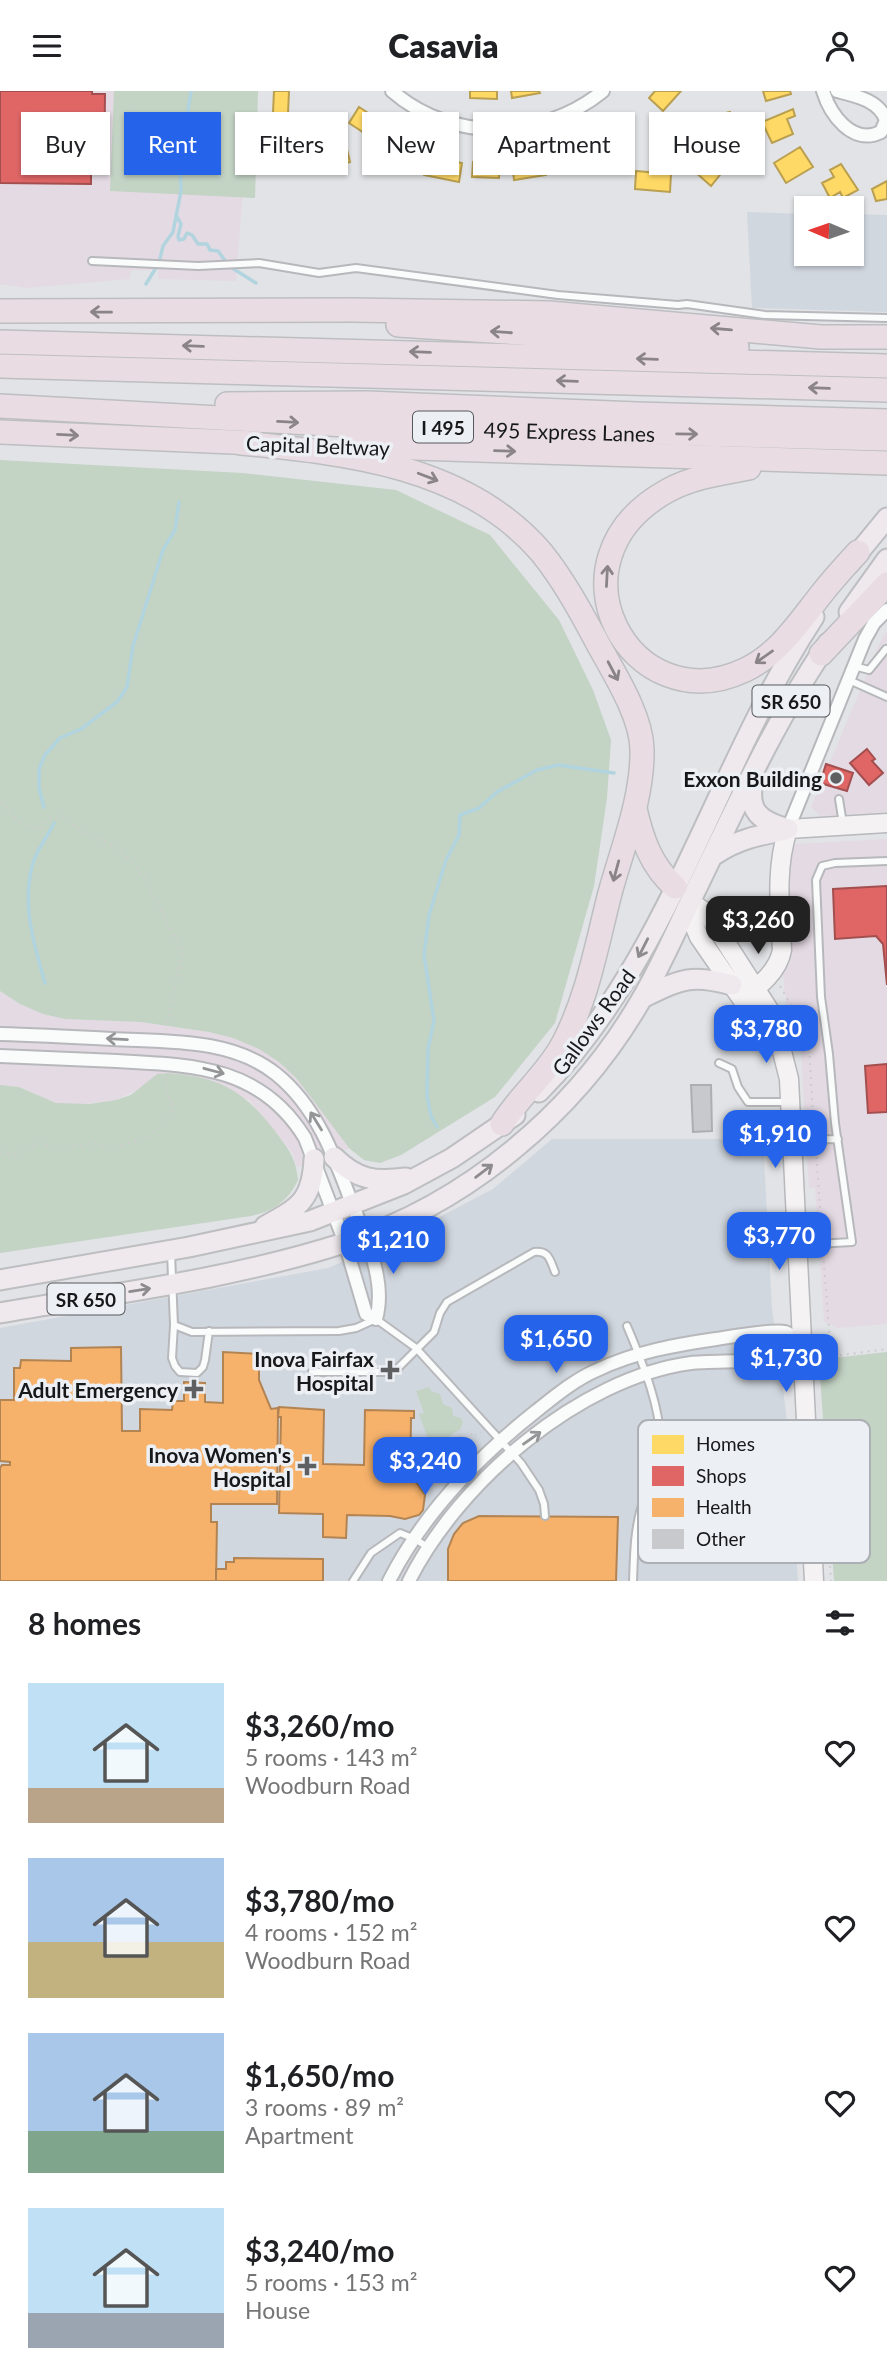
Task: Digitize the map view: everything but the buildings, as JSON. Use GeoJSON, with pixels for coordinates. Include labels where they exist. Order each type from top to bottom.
{"type":"FeatureCollection","features":[{"type":"Feature","properties":{"kind":"highway"},"geometry":{"type":"LineString","coordinates":[[0,311],[353,310],[549,313],[821,337],[887,337]]}},
{"type":"Feature","properties":{"kind":"highway"},"geometry":{"type":"LineString","coordinates":[[193,311],[887,356]]}},
{"type":"Feature","properties":{"kind":"highway"},"geometry":{"type":"LineString","coordinates":[[0,342],[887,366]]}},
{"type":"Feature","properties":{"kind":"highway"},"geometry":{"type":"LineString","coordinates":[[0,366],[88,366],[887,390]]}},
{"type":"Feature","properties":{"kind":"highway"},"geometry":{"type":"LineString","coordinates":[[88,366],[310,388],[424,395],[887,409]]}},
{"type":"Feature","properties":{"kind":"highway"},"geometry":{"type":"LineString","coordinates":[[0,406],[367,403],[887,421]]}},
{"type":"Feature","properties":{"kind":"highway","name":"495 Express Lanes"},"geometry":{"type":"LineString","coordinates":[[0,406],[347,425],[887,439]]}},
{"type":"Feature","properties":{"kind":"highway","name":"Capital Beltway"},"geometry":{"type":"LineString","coordinates":[[0,432],[241,443],[887,463]]}},
{"type":"Feature","properties":{"kind":"highway"},"geometry":{"type":"LineString","coordinates":[[241,443],[341,455],[415,472],[481,502],[502,515],[542,553],[584,617],[625,694],[640,732],[642,748],[635,806],[583,997],[549,1066],[512,1108],[502,1124]]}},
{"type":"Feature","properties":{"kind":"highway"},"geometry":{"type":"LineString","coordinates":[[796,460],[684,483],[667,491],[635,515],[615,541],[607,566],[606,599],[620,635],[649,665],[668,675],[700,681],[721,678],[744,670],[784,642],[858,552]]}},
{"type":"Feature","properties":{"kind":"highway"},"geometry":{"type":"LineString","coordinates":[[821,654],[887,583]]}},
{"type":"Feature","properties":{"kind":"highway"},"geometry":{"type":"LineString","coordinates":[[635,806],[646,848],[654,863],[682,895]]}},
{"type":"Feature","properties":{"kind":"main road","name":"Gallows Road"},"geometry":{"type":"LineString","coordinates":[[0,1313],[254,1269],[364,1236],[411,1214],[476,1177],[564,1103],[589,1075],[642,998],[682,895],[769,694],[803,635],[858,552],[887,518]]}},
{"type":"Feature","properties":{"kind":"main road","name":"Gallows Road"},"geometry":{"type":"LineString","coordinates":[[0,1280],[242,1237],[334,1213],[417,1177],[452,1158],[514,1115],[560,1070],[586,1038],[682,895],[715,854],[783,714],[887,559]]}},
{"type":"Feature","properties":{"kind":"main road"},"geometry":{"type":"LineString","coordinates":[[755,770],[751,795],[753,807],[770,824],[788,829]]}},
{"type":"Feature","properties":{"kind":"main road"},"geometry":{"type":"LineString","coordinates":[[715,854],[746,837],[788,829]]}},
{"type":"Feature","properties":{"kind":"main road"},"geometry":{"type":"LineString","coordinates":[[642,998],[671,984],[692,978],[710,978],[744,991]]}},
{"type":"Feature","properties":{"kind":"main road"},"geometry":{"type":"LineString","coordinates":[[334,1157],[346,1170],[365,1178],[386,1180],[417,1177]]}},
{"type":"Feature","properties":{"kind":"main road"},"geometry":{"type":"LineString","coordinates":[[242,1237],[298,1205],[310,1190],[314,1159]]}},
{"type":"Feature","properties":{"kind":"street"},"geometry":{"type":"LineString","coordinates":[[393,91],[433,117],[467,127],[489,129],[535,125],[577,108],[603,91]]}},
{"type":"Feature","properties":{"kind":"street"},"geometry":{"type":"LineString","coordinates":[[823,91],[829,109],[845,127],[864,135],[881,132],[886,120],[879,108],[859,97],[837,91]]}},
{"type":"Feature","properties":{"kind":"street"},"geometry":{"type":"LineString","coordinates":[[744,991],[780,960],[782,950],[779,877],[782,848],[788,829],[812,787],[854,666],[874,623],[887,610]]}},
{"type":"Feature","properties":{"kind":"street"},"geometry":{"type":"LineString","coordinates":[[788,829],[887,823]]}},
{"type":"Feature","properties":{"kind":"street"},"geometry":{"type":"LineString","coordinates":[[682,895],[708,913],[744,991],[774,1016],[786,1066],[793,1140],[807,1420]]}},
{"type":"Feature","properties":{"kind":"street"},"geometry":{"type":"LineString","coordinates":[[0,1034],[166,1042],[224,1049],[262,1065],[276,1075],[305,1104],[323,1132],[334,1157],[375,1266],[378,1309],[376,1319],[366,1314],[345,1243],[314,1159],[295,1123],[275,1102],[254,1087],[214,1070],[166,1064],[0,1056]]}},
{"type":"Feature","properties":{"kind":"street"},"geometry":{"type":"LineString","coordinates":[[389,1581],[415,1539],[451,1490],[500,1441],[559,1393],[595,1371],[638,1353],[688,1343],[784,1332],[803,1344]]}},
{"type":"Feature","properties":{"kind":"street"},"geometry":{"type":"LineString","coordinates":[[409,1581],[465,1499],[511,1453],[605,1389],[644,1374],[690,1363],[784,1359],[803,1344]]}},
{"type":"Feature","properties":{"kind":"street"},"geometry":{"type":"LineString","coordinates":[[813,1563],[814,1581]]}},
{"type":"Feature","properties":{"kind":"lane"},"geometry":{"type":"LineString","coordinates":[[92,261],[198,266],[259,263],[319,273],[356,268],[558,295],[665,304],[687,303],[765,314],[887,318]]}},
{"type":"Feature","properties":{"kind":"lane"},"geometry":{"type":"LineString","coordinates":[[854,666],[869,670],[886,649]]}},
{"type":"Feature","properties":{"kind":"lane"},"geometry":{"type":"LineString","coordinates":[[849,680],[887,697]]}},
{"type":"Feature","properties":{"kind":"lane"},"geometry":{"type":"LineString","coordinates":[[839,799],[843,826]]}},
{"type":"Feature","properties":{"kind":"lane"},"geometry":{"type":"LineString","coordinates":[[797,1245],[852,1242],[821,997],[816,880],[822,866],[835,863],[887,862]]}},
{"type":"Feature","properties":{"kind":"lane"},"geometry":{"type":"LineString","coordinates":[[719,1063],[732,1069],[738,1087],[748,1103],[790,1102]]}},
{"type":"Feature","properties":{"kind":"lane"},"geometry":{"type":"LineString","coordinates":[[793,1140],[838,1139]]}},
{"type":"Feature","properties":{"kind":"lane"},"geometry":{"type":"LineString","coordinates":[[170,1250],[174,1325],[172,1358],[180,1372],[197,1373],[203,1367],[209,1331]]}},
{"type":"Feature","properties":{"kind":"lane"},"geometry":{"type":"LineString","coordinates":[[312,1371],[387,1372],[397,1369],[434,1332],[447,1302],[526,1255],[541,1251],[549,1255],[555,1272]]}},
{"type":"Feature","properties":{"kind":"lane"},"geometry":{"type":"LineString","coordinates":[[174,1325],[192,1332],[339,1331],[356,1328],[376,1319],[416,1348],[521,1463],[539,1490],[545,1516]]}},
{"type":"Feature","properties":{"kind":"lane"},"geometry":{"type":"LineString","coordinates":[[627,1327],[659,1420]]}},
{"type":"Feature","properties":{"kind":"lane"},"geometry":{"type":"LineString","coordinates":[[633,1581],[634,1535],[638,1517]]}},
{"type":"Feature","properties":{"kind":"lane"},"geometry":{"type":"LineString","coordinates":[[353,1581],[371,1553],[400,1533],[429,1548]]}},
{"type":"Feature","properties":{"kind":"path"},"geometry":{"type":"LineString","coordinates":[[0,802],[15,819],[29,827],[41,828],[52,816],[62,817],[89,836],[115,846],[133,862],[148,885],[182,953],[167,1021],[166,1042]]}},
{"type":"Feature","properties":{"kind":"path"},"geometry":{"type":"LineString","coordinates":[[779,985],[802,1024],[809,1047],[831,1355],[818,1382]]}},
{"type":"Feature","properties":{"kind":"path"},"geometry":{"type":"LineString","coordinates":[[0,1152],[15,1155],[40,1143],[59,1148],[94,1143],[113,1148],[148,1137],[160,1128],[172,1107],[166,1089],[166,1064]]}},
{"type":"Feature","properties":{"kind":"path"},"geometry":{"type":"LineString","coordinates":[[821,1357],[887,1349]]}},
{"type":"Feature","properties":{"kind":"path"},"geometry":{"type":"LineString","coordinates":[[476,1436],[487,1427]]}},
{"type":"Feature","properties":{"kind":"path"},"geometry":{"type":"LineString","coordinates":[[465,1440],[474,1432],[478,1440]]}},
{"type":"Feature","properties":{"kind":"path"},"geometry":{"type":"LineString","coordinates":[[446,1452],[451,1448],[453,1439],[460,1437],[467,1445],[463,1451],[456,1452],[451,1448]]}},
{"type":"Feature","properties":{"kind":"path"},"geometry":{"type":"LineString","coordinates":[[443,1441],[446,1452],[451,1457],[463,1460]]}},
{"type":"Feature","properties":{"kind":"path"},"geometry":{"type":"LineString","coordinates":[[830,1563],[831,1581]]}},
{"type":"Feature","properties":{"kind":"shaded area"},"geometry":{"type":"Polygon","coordinates":[[[0,91],[251,91],[249,112],[235,112],[235,175],[244,175],[236,281],[158,279],[158,270],[131,270],[130,279],[27,288],[0,284],[0,91]]]}},
{"type":"Feature","properties":{"kind":"shaded area"},"geometry":{"type":"Polygon","coordinates":[[[747,212],[794,214],[794,266],[864,266],[864,214],[887,215],[887,312],[752,308],[747,212]]]}},
{"type":"Feature","properties":{"kind":"shaded area"},"geometry":{"type":"Polygon","coordinates":[[[887,631],[887,812],[820,816],[811,807],[887,631]]]}},
{"type":"Feature","properties":{"kind":"shaded area"},"geometry":{"type":"Polygon","coordinates":[[[887,839],[887,1324],[837,1328],[824,1321],[815,1188],[809,1188],[799,1018],[792,1019],[786,1006],[783,974],[790,962],[787,859],[795,844],[887,839]]]}},
{"type":"Feature","properties":{"kind":"shaded area"},"geometry":{"type":"Polygon","coordinates":[[[0,991],[43,1014],[65,1019],[141,1022],[209,1032],[259,1049],[279,1062],[297,1079],[349,1148],[297,1167],[293,1154],[249,1100],[143,1087],[116,1100],[75,1105],[56,1103],[19,1087],[0,1085],[0,991]]]}},
{"type":"Feature","properties":{"kind":"shaded area","name":"Inova Fairfax Hospital"},"geometry":{"type":"Polygon","coordinates":[[[552,1139],[763,1139],[772,1309],[787,1420],[638,1420],[638,1563],[797,1563],[798,1581],[0,1581],[0,1328],[328,1268],[405,1235],[493,1189],[552,1139]]]}},
{"type":"Feature","properties":{"kind":"green space"},"geometry":{"type":"Polygon","coordinates":[[[114,91],[258,91],[257,112],[235,112],[235,175],[256,175],[255,198],[110,191],[114,91]]]}},
{"type":"Feature","properties":{"kind":"green space"},"geometry":{"type":"Polygon","coordinates":[[[0,460],[242,473],[396,490],[490,535],[559,620],[593,690],[611,740],[607,798],[594,886],[555,1023],[495,1097],[401,1155],[380,1163],[364,1160],[349,1148],[297,1079],[279,1062],[259,1049],[209,1032],[141,1022],[65,1019],[43,1014],[0,991],[0,460]]]}},
{"type":"Feature","properties":{"kind":"green space"},"geometry":{"type":"Polygon","coordinates":[[[168,1073],[216,1082],[252,1105],[275,1131],[293,1159],[298,1180],[290,1194],[273,1208],[251,1216],[0,1253],[0,1085],[19,1087],[56,1103],[89,1104],[131,1095],[157,1074],[168,1073]]]}},
{"type":"Feature","properties":{"kind":"green space"},"geometry":{"type":"Polygon","coordinates":[[[887,1352],[887,1581],[834,1581],[833,1563],[870,1563],[870,1420],[823,1420],[820,1375],[826,1375],[827,1366],[833,1358],[887,1352]]]}},
{"type":"Feature","properties":{"kind":"green space"},"geometry":{"type":"Polygon","coordinates":[[[429,1387],[431,1391],[440,1394],[443,1404],[452,1408],[453,1416],[461,1418],[463,1422],[460,1430],[440,1442],[433,1453],[419,1414],[424,1413],[416,1391],[429,1387]]]}},
{"type":"Feature","properties":{"kind":"waterway"},"geometry":{"type":"LineString","coordinates":[[146,284],[159,263],[163,246],[173,232],[181,191],[180,163],[191,91]]}},
{"type":"Feature","properties":{"kind":"waterway"},"geometry":{"type":"LineString","coordinates":[[176,215],[181,224],[179,240],[184,239],[187,233],[192,235],[198,244],[207,244],[210,250],[218,251],[229,266],[256,283]]}},
{"type":"Feature","properties":{"kind":"waterway"},"geometry":{"type":"LineString","coordinates":[[44,807],[39,788],[39,769],[45,755],[60,738],[81,729],[117,702],[127,687],[133,646],[163,550],[175,530],[179,502]]}},
{"type":"Feature","properties":{"kind":"waterway"},"geometry":{"type":"LineString","coordinates":[[437,1127],[431,1116],[427,1096],[428,1049],[434,1021],[424,955],[429,915],[446,860],[459,835],[460,815],[479,808],[497,792],[537,770],[558,765],[614,773]]}},
{"type":"Feature","properties":{"kind":"waterway"},"geometry":{"type":"LineString","coordinates":[[45,983],[30,924],[28,894],[35,858],[54,823]]}},
{"type":"Feature","properties":{"kind":"place","name":"Exxon Building"},"geometry":{"type":"Point","coordinates":[836,778]}},
{"type":"Feature","properties":{"kind":"place","name":"Inova Fairfax Hospital"},"geometry":{"type":"Point","coordinates":[390,1370]}},
{"type":"Feature","properties":{"kind":"place","name":"Adult Emergency"},"geometry":{"type":"Point","coordinates":[194,1389]}},
{"type":"Feature","properties":{"kind":"place","name":"Inova Women's Hospital"},"geometry":{"type":"Point","coordinates":[307,1466]}}]}
